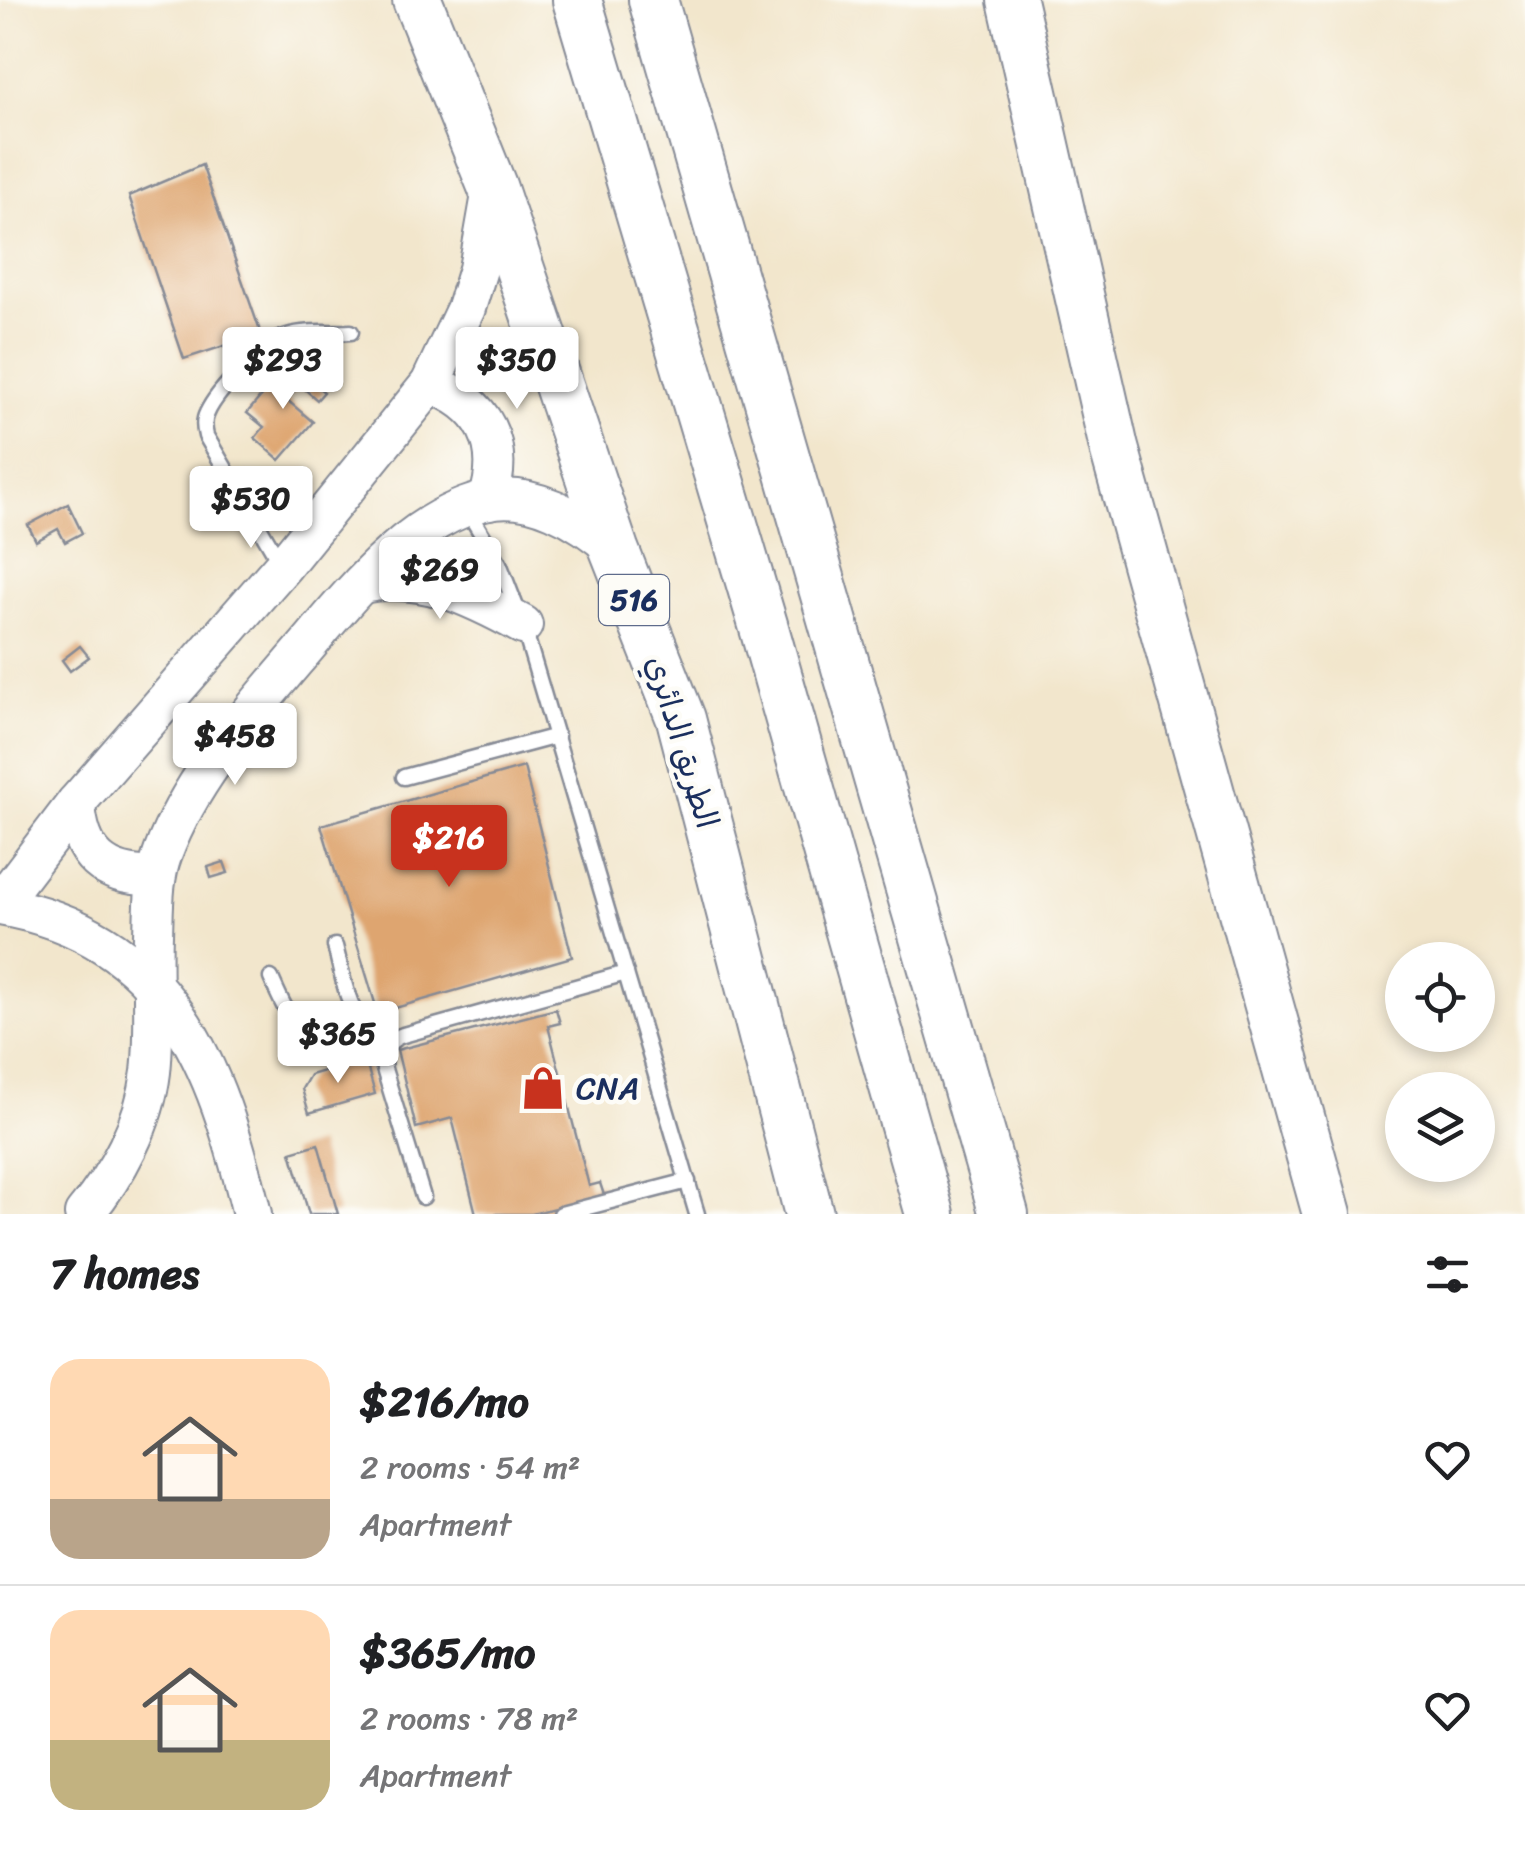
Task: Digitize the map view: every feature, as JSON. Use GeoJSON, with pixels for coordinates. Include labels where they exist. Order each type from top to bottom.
{"type":"FeatureCollection","features":[{"type":"Feature","properties":{"kind":"highway","name":"الطريق الدائري"},"geometry":{"type":"LineString","coordinates":[[417,0],[492,186],[614,549],[681,719],[809,1214]]}},
{"type":"Feature","properties":{"kind":"highway"},"geometry":{"type":"LineString","coordinates":[[577,0],[764,628],[930,1214]]}},
{"type":"Feature","properties":{"kind":"highway"},"geometry":{"type":"LineString","coordinates":[[652,0],[1004,1214]]}},
{"type":"Feature","properties":{"kind":"highway"},"geometry":{"type":"LineString","coordinates":[[1012,0],[1114,448],[1326,1214]]}},
{"type":"Feature","properties":{"kind":"street"},"geometry":{"type":"LineString","coordinates":[[252,1214],[219,1100],[200,1058],[152,980],[96,938],[32,912],[0,904],[76,803],[282,566],[430,384],[450,347],[474,282],[492,186]]}},
{"type":"Feature","properties":{"kind":"street"},"geometry":{"type":"LineString","coordinates":[[430,384],[463,399],[487,427],[496,463],[477,503]]}},
{"type":"Feature","properties":{"kind":"street"},"geometry":{"type":"LineString","coordinates":[[84,1214],[114,1172],[144,1104],[151,1073],[156,876],[172,835],[215,756],[387,557],[418,534],[477,503],[534,503],[556,510],[597,533],[614,549]]}},
{"type":"Feature","properties":{"kind":"street"},"geometry":{"type":"LineString","coordinates":[[360,584],[400,579],[430,584],[468,597],[523,625]]}},
{"type":"Feature","properties":{"kind":"street"},"geometry":{"type":"LineString","coordinates":[[76,803],[77,828],[89,851],[108,868],[131,877],[156,876]]}},
{"type":"Feature","properties":{"kind":"lane"},"geometry":{"type":"LineString","coordinates":[[282,566],[206,436],[205,418],[254,356],[272,342],[294,334],[350,332]]}},
{"type":"Feature","properties":{"kind":"lane"},"geometry":{"type":"LineString","coordinates":[[477,503],[523,625],[698,1214]]}},
{"type":"Feature","properties":{"kind":"lane"},"geometry":{"type":"LineString","coordinates":[[404,777],[557,736]]}},
{"type":"Feature","properties":{"kind":"lane"},"geometry":{"type":"LineString","coordinates":[[335,946],[356,1018],[388,1044]]}},
{"type":"Feature","properties":{"kind":"lane"},"geometry":{"type":"LineString","coordinates":[[423,1197],[382,1060],[388,1044],[403,1035],[626,973]]}},
{"type":"Feature","properties":{"kind":"lane"},"geometry":{"type":"LineString","coordinates":[[271,978],[289,1017],[302,1026],[318,1027],[356,1018]]}},
{"type":"Feature","properties":{"kind":"lane"},"geometry":{"type":"LineString","coordinates":[[561,1214],[688,1181]]}},
{"type":"Feature","properties":{"kind":"building"},"geometry":{"type":"Polygon","coordinates":[[[202,165],[261,334],[184,359],[129,196],[202,165]]]}},
{"type":"Feature","properties":{"kind":"building"},"geometry":{"type":"Polygon","coordinates":[[[289,363],[324,392],[317,400],[299,384],[287,400],[313,422],[280,460],[255,438],[264,427],[247,413],[289,363]]]}},
{"type":"Feature","properties":{"kind":"building"},"geometry":{"type":"Polygon","coordinates":[[[68,504],[82,533],[65,542],[58,529],[36,541],[28,525],[68,504]]]}},
{"type":"Feature","properties":{"kind":"building"},"geometry":{"type":"Polygon","coordinates":[[[80,646],[89,657],[70,671],[62,660],[80,646]]]}},
{"type":"Feature","properties":{"kind":"building"},"geometry":{"type":"Polygon","coordinates":[[[524,767],[572,957],[378,1013],[321,825],[524,767]]]}},
{"type":"Feature","properties":{"kind":"building"},"geometry":{"type":"Polygon","coordinates":[[[224,862],[228,873],[211,878],[208,867],[224,862]]]}},
{"type":"Feature","properties":{"kind":"building"},"geometry":{"type":"Polygon","coordinates":[[[556,1009],[560,1023],[548,1026],[589,1186],[600,1183],[604,1195],[532,1214],[476,1214],[452,1118],[416,1128],[397,1050],[556,1009]]]}},
{"type":"Feature","properties":{"kind":"building"},"geometry":{"type":"Polygon","coordinates":[[[366,1062],[375,1094],[309,1113],[302,1089],[310,1075],[366,1062]]]}},
{"type":"Feature","properties":{"kind":"building"},"geometry":{"type":"Polygon","coordinates":[[[318,1144],[338,1214],[309,1214],[291,1152],[318,1144]]]}},
{"type":"Feature","properties":{"kind":"place","name":"CNA"},"geometry":{"type":"Point","coordinates":[543,1088]}}]}
